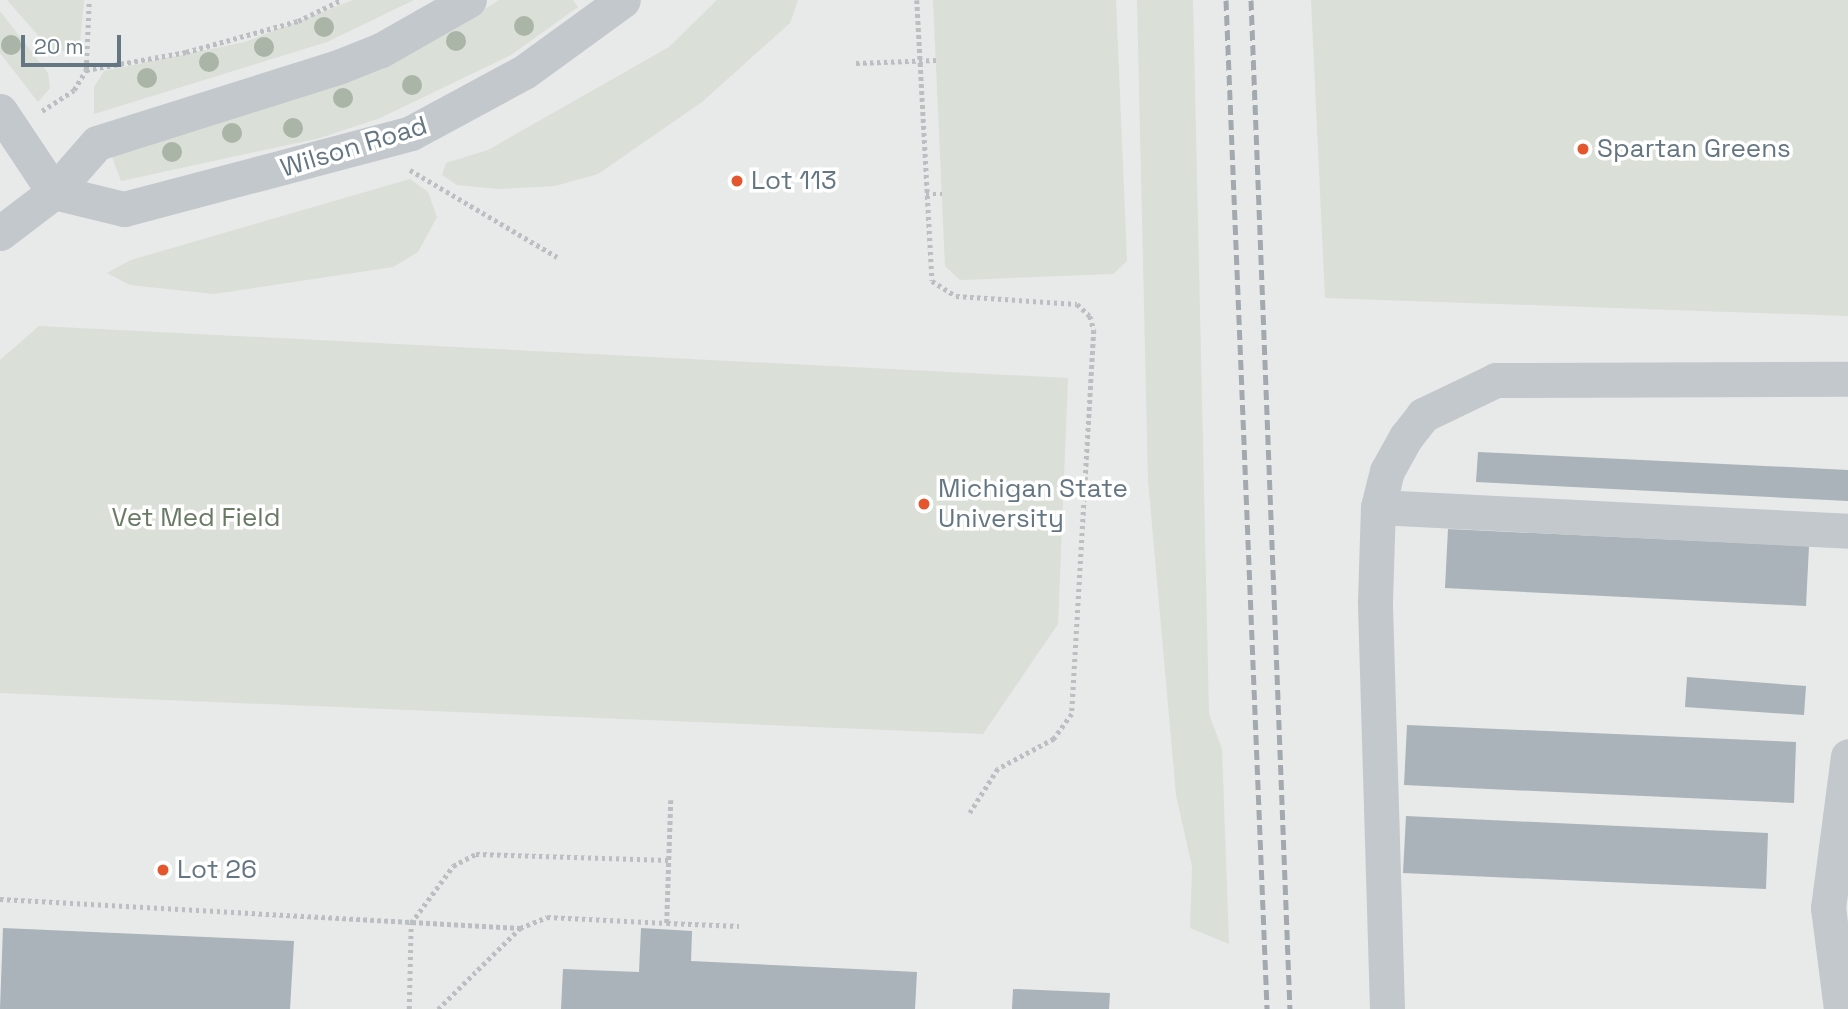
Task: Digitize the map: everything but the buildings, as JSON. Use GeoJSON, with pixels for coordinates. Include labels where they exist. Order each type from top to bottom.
{"type":"FeatureCollection","features":[{"type":"Feature","properties":{"kind":"street"},"geometry":{"type":"LineString","coordinates":[[0,233],[54,192],[97,143],[338,67],[381,50],[469,0]]}},
{"type":"Feature","properties":{"kind":"street","name":"Wilson Road"},"geometry":{"type":"LineString","coordinates":[[54,192],[124,209],[411,133],[524,72],[611,3]]}},
{"type":"Feature","properties":{"kind":"street"},"geometry":{"type":"LineString","coordinates":[[0,111],[54,192]]}},
{"type":"Feature","properties":{"kind":"street"},"geometry":{"type":"LineString","coordinates":[[1387,1009],[1377,797],[1378,507],[1387,471],[1423,415],[1496,380],[1848,379]]}},
{"type":"Feature","properties":{"kind":"street"},"geometry":{"type":"LineString","coordinates":[[1378,507],[1848,531]]}},
{"type":"Feature","properties":{"kind":"street"},"geometry":{"type":"LineString","coordinates":[[1841,1009],[1828,908],[1848,756]]}},
{"type":"Feature","properties":{"kind":"path"},"geometry":{"type":"LineString","coordinates":[[74,90],[86,70],[89,0]]}},
{"type":"Feature","properties":{"kind":"path"},"geometry":{"type":"LineString","coordinates":[[86,70],[235,38],[298,21],[341,0]]}},
{"type":"Feature","properties":{"kind":"path"},"geometry":{"type":"LineString","coordinates":[[917,0],[929,272],[937,288],[956,296],[1077,304],[1090,316],[1094,330],[1072,714],[1054,739],[998,769],[970,813]]}},
{"type":"Feature","properties":{"kind":"path"},"geometry":{"type":"LineString","coordinates":[[856,63],[936,60]]}},
{"type":"Feature","properties":{"kind":"path"},"geometry":{"type":"LineString","coordinates":[[410,170],[557,257]]}},
{"type":"Feature","properties":{"kind":"path"},"geometry":{"type":"LineString","coordinates":[[926,194],[942,194]]}},
{"type":"Feature","properties":{"kind":"path"},"geometry":{"type":"LineString","coordinates":[[667,923],[671,800]]}},
{"type":"Feature","properties":{"kind":"path"},"geometry":{"type":"LineString","coordinates":[[409,1009],[411,923],[453,866],[476,854],[668,860]]}},
{"type":"Feature","properties":{"kind":"path"},"geometry":{"type":"LineString","coordinates":[[0,899],[520,928]]}},
{"type":"Feature","properties":{"kind":"path"},"geometry":{"type":"LineString","coordinates":[[438,1009],[520,928],[547,916],[739,926]]}},
{"type":"Feature","properties":{"kind":"shaded area","name":"Michigan State University"},"geometry":{"type":"Polygon","coordinates":[[[0,0],[1848,0],[1848,1009],[0,1009],[0,0]]]}},
{"type":"Feature","properties":{"kind":"green space"},"geometry":{"type":"Polygon","coordinates":[[[7,0],[84,0],[80,42],[71,51],[51,50],[7,0]]]}},
{"type":"Feature","properties":{"kind":"green space"},"geometry":{"type":"Polygon","coordinates":[[[353,0],[414,0],[327,42],[94,114],[94,87],[104,71],[245,42],[353,0]]]}},
{"type":"Feature","properties":{"kind":"green space"},"geometry":{"type":"Polygon","coordinates":[[[499,0],[573,0],[578,7],[511,55],[380,118],[320,138],[121,181],[111,154],[320,91],[439,38],[499,0]]]}},
{"type":"Feature","properties":{"kind":"green space"},"geometry":{"type":"Polygon","coordinates":[[[717,0],[798,0],[790,23],[702,102],[598,174],[555,186],[499,189],[457,185],[442,175],[446,163],[488,150],[669,47],[717,0]]]}},
{"type":"Feature","properties":{"kind":"green space"},"geometry":{"type":"Polygon","coordinates":[[[933,0],[1116,0],[1127,261],[1113,274],[960,280],[945,266],[933,0]]]}},
{"type":"Feature","properties":{"kind":"green space"},"geometry":{"type":"Polygon","coordinates":[[[1137,0],[1193,0],[1209,714],[1222,749],[1229,944],[1190,928],[1192,867],[1176,795],[1148,480],[1137,0]]]}},
{"type":"Feature","properties":{"kind":"green space","name":"Spartan Greens"},"geometry":{"type":"Polygon","coordinates":[[[1311,0],[1848,0],[1848,316],[1325,298],[1311,0]]]}},
{"type":"Feature","properties":{"kind":"green space"},"geometry":{"type":"Polygon","coordinates":[[[0,11],[48,73],[50,88],[38,102],[0,53],[0,11]]]}},
{"type":"Feature","properties":{"kind":"green space"},"geometry":{"type":"Polygon","coordinates":[[[410,179],[428,192],[437,217],[418,252],[393,267],[214,294],[130,285],[107,273],[131,260],[410,179]]]}},
{"type":"Feature","properties":{"kind":"green space","name":"Vet Med Field"},"geometry":{"type":"Polygon","coordinates":[[[39,326],[1068,378],[1058,624],[983,734],[0,693],[0,360],[39,326]]]}},
{"type":"Feature","properties":{"kind":"railway"},"geometry":{"type":"LineString","coordinates":[[1226,0],[1267,1009]]}},
{"type":"Feature","properties":{"kind":"railway"},"geometry":{"type":"LineString","coordinates":[[1251,0],[1290,1009]]}},
{"type":"Feature","properties":{"kind":"place","name":"Spartan Greens"},"geometry":{"type":"Point","coordinates":[1583,149]}},
{"type":"Feature","properties":{"kind":"place","name":"Lot 113"},"geometry":{"type":"Point","coordinates":[737,181]}},
{"type":"Feature","properties":{"kind":"place","name":"Michigan State University"},"geometry":{"type":"Point","coordinates":[924,504]}},
{"type":"Feature","properties":{"kind":"place","name":"Lot 26"},"geometry":{"type":"Point","coordinates":[163,870]}}]}
